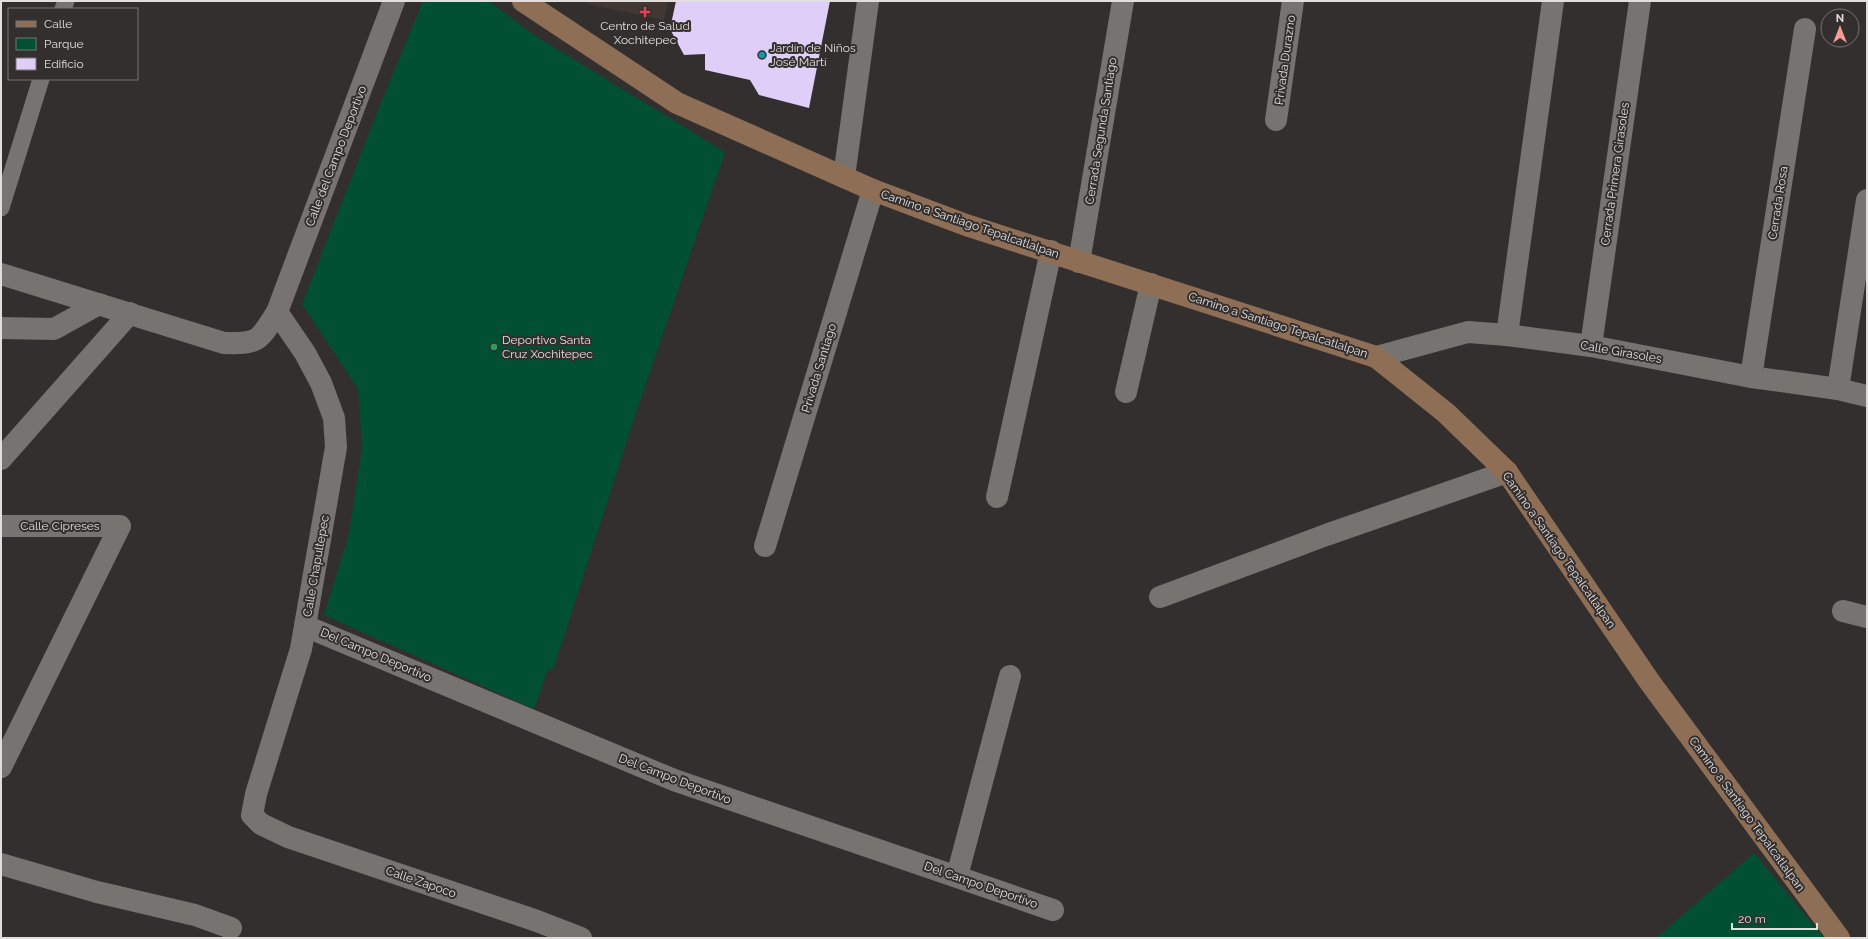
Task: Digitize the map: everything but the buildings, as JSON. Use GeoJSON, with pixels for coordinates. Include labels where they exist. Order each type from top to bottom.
{"type":"FeatureCollection","features":[{"type":"Feature","properties":{"kind":"street","name":"Calle del Campo Deportivo"},"geometry":{"type":"LineString","coordinates":[[1,274],[224,343],[248,344],[263,334],[277,312],[394,1]]}},
{"type":"Feature","properties":{"kind":"street","name":"Camino a Santiago Tepalcatlalpan"},"geometry":{"type":"LineString","coordinates":[[523,1],[677,103],[873,190],[966,225],[1051,251],[1080,262],[1376,357],[1446,413],[1506,472],[1649,681],[1839,938]]}},
{"type":"Feature","properties":{"kind":"street"},"geometry":{"type":"LineString","coordinates":[[844,177],[868,1]]}},
{"type":"Feature","properties":{"kind":"street","name":"Cerrada Segunda Santiago"},"geometry":{"type":"LineString","coordinates":[[1080,262],[1123,1]]}},
{"type":"Feature","properties":{"kind":"street","name":"Privada Durazno"},"geometry":{"type":"LineString","coordinates":[[1276,120],[1293,1]]}},
{"type":"Feature","properties":{"kind":"street"},"geometry":{"type":"LineString","coordinates":[[1507,334],[1553,1]]}},
{"type":"Feature","properties":{"kind":"street","name":"Cerrada Primera Girasoles"},"geometry":{"type":"LineString","coordinates":[[1591,346],[1640,1]]}},
{"type":"Feature","properties":{"kind":"street","name":"Cerrada Rosa"},"geometry":{"type":"LineString","coordinates":[[1752,377],[1805,29]]}},
{"type":"Feature","properties":{"kind":"street","name":"Privada Santiago"},"geometry":{"type":"LineString","coordinates":[[765,546],[873,190]]}},
{"type":"Feature","properties":{"kind":"street"},"geometry":{"type":"LineString","coordinates":[[1838,389],[1867,200]]}},
{"type":"Feature","properties":{"kind":"street"},"geometry":{"type":"LineString","coordinates":[[997,496],[1051,251]]}},
{"type":"Feature","properties":{"kind":"street"},"geometry":{"type":"LineString","coordinates":[[1126,392],[1151,284]]}},
{"type":"Feature","properties":{"kind":"street"},"geometry":{"type":"LineString","coordinates":[[1,328],[54,329],[99,304]]}},
{"type":"Feature","properties":{"kind":"street","name":"Calle Chapultepec"},"geometry":{"type":"LineString","coordinates":[[261,824],[252,815],[256,794],[301,649],[336,447],[334,418],[321,383],[305,353],[277,312]]}},
{"type":"Feature","properties":{"kind":"street"},"geometry":{"type":"LineString","coordinates":[[1,459],[130,313]]}},
{"type":"Feature","properties":{"kind":"street","name":"Calle Girasoles"},"geometry":{"type":"LineString","coordinates":[[1376,357],[1468,332],[1507,334],[1591,346],[1752,377],[1838,389],[1867,396]]}},
{"type":"Feature","properties":{"kind":"street"},"geometry":{"type":"LineString","coordinates":[[1160,597],[1326,535],[1506,472]]}},
{"type":"Feature","properties":{"kind":"street","name":"Calle Cipreses"},"geometry":{"type":"LineString","coordinates":[[1,526],[120,526],[1,767]]}},
{"type":"Feature","properties":{"kind":"street"},"geometry":{"type":"LineString","coordinates":[[1842,611],[1867,617]]}},
{"type":"Feature","properties":{"kind":"street","name":"Del Campo Deportivo"},"geometry":{"type":"LineString","coordinates":[[305,626],[674,780],[1054,910]]}},
{"type":"Feature","properties":{"kind":"street"},"geometry":{"type":"LineString","coordinates":[[958,876],[1010,676]]}},
{"type":"Feature","properties":{"kind":"street","name":"Calle Zapoco"},"geometry":{"type":"LineString","coordinates":[[261,824],[288,837],[535,930],[581,938]]}},
{"type":"Feature","properties":{"kind":"street"},"geometry":{"type":"LineString","coordinates":[[1,864],[97,892],[195,915],[231,928]]}},
{"type":"Feature","properties":{"kind":"lane"},"geometry":{"type":"LineString","coordinates":[[1,208],[41,80]]}},
{"type":"Feature","properties":{"kind":"shaded area","name":"Centro de Salud Xochitepec"},"geometry":{"type":"Polygon","coordinates":[[[587,1],[668,1],[664,20],[587,4],[587,1]]]}},
{"type":"Feature","properties":{"kind":"green space","name":"Deportivo Santa Cruz Xochitepec"},"geometry":{"type":"Polygon","coordinates":[[[423,1],[489,1],[531,33],[725,152],[633,422],[553,670],[548,669],[534,709],[324,615],[349,533],[362,448],[358,389],[302,304],[380,105],[423,1]]]}},
{"type":"Feature","properties":{"kind":"green space"},"geometry":{"type":"Polygon","coordinates":[[[1754,853],[1824,938],[1656,938],[1754,853]]]}},
{"type":"Feature","properties":{"kind":"place","name":"Centro de Salud Xochitepec"},"geometry":{"type":"Point","coordinates":[645,12]}},
{"type":"Feature","properties":{"kind":"place","name":"Jardín de Niños José Martí"},"geometry":{"type":"Point","coordinates":[762,55]}},
{"type":"Feature","properties":{"kind":"place","name":"Deportivo Santa Cruz Xochitepec"},"geometry":{"type":"Point","coordinates":[494,347]}}]}
